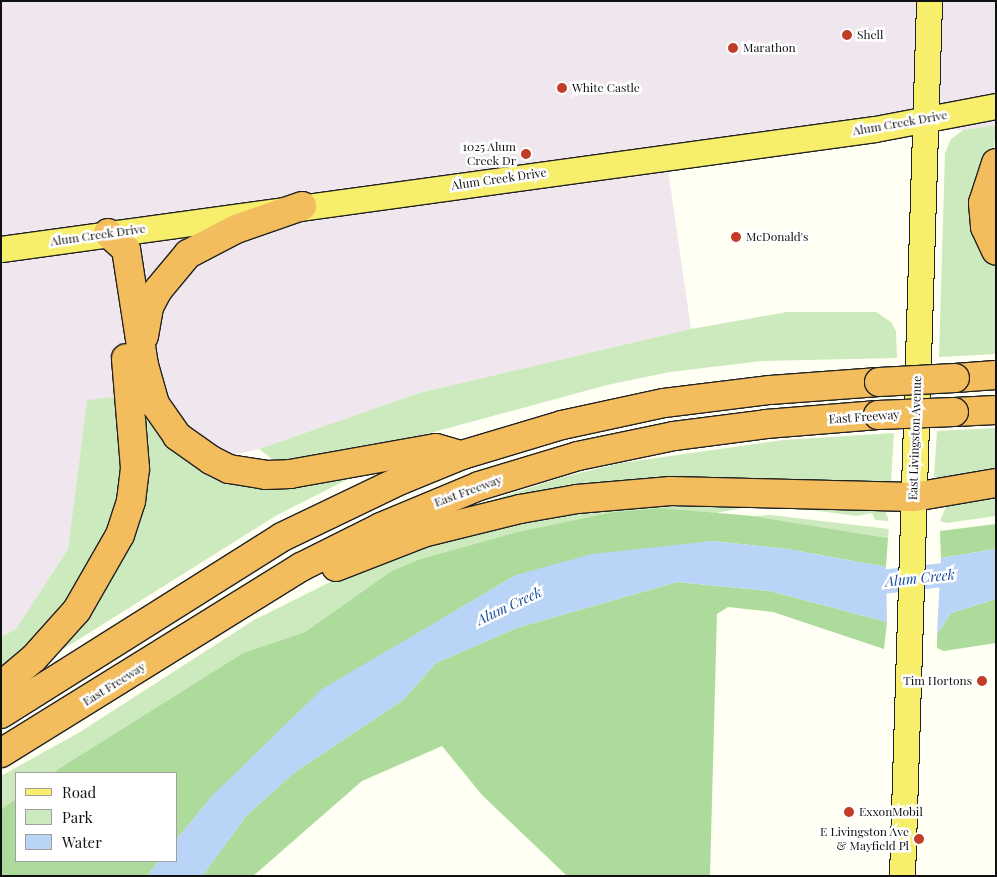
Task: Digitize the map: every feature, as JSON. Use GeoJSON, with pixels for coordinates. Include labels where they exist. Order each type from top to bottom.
{"type":"FeatureCollection","features":[{"type":"Feature","properties":{"kind":"highway"},"geometry":{"type":"LineString","coordinates":[[996,163],[985,191],[983,216],[996,251]]}},
{"type":"Feature","properties":{"kind":"highway"},"geometry":{"type":"LineString","coordinates":[[144,365],[144,326],[149,307],[158,290],[183,259],[206,242],[236,229],[302,206]]}},
{"type":"Feature","properties":{"kind":"highway"},"geometry":{"type":"LineString","coordinates":[[108,233],[126,249],[148,385],[165,422],[192,448],[229,469],[248,473],[290,474],[436,448],[462,455]]}},
{"type":"Feature","properties":{"kind":"highway"},"geometry":{"type":"LineString","coordinates":[[1,686],[34,658],[76,610],[107,563],[120,536],[131,501],[135,468],[133,411],[108,233]]}},
{"type":"Feature","properties":{"kind":"highway"},"geometry":{"type":"LineString","coordinates":[[1,714],[282,537],[401,480],[462,455],[562,425],[664,403],[770,390],[996,375]]}},
{"type":"Feature","properties":{"kind":"highway","name":"East Freeway"},"geometry":{"type":"LineString","coordinates":[[1,753],[288,575],[347,543],[446,498],[578,456],[683,434],[766,424],[878,415],[996,410]]}},
{"type":"Feature","properties":{"kind":"highway"},"geometry":{"type":"LineString","coordinates":[[288,575],[315,576],[423,533],[520,509],[577,499],[670,491],[914,497],[996,483]]}},
{"type":"Feature","properties":{"kind":"main road","name":"East Livingston Avenue"},"geometry":{"type":"LineString","coordinates":[[902,876],[929,1]]}},
{"type":"Feature","properties":{"kind":"main road","name":"Alum Creek Drive"},"geometry":{"type":"LineString","coordinates":[[1,249],[302,206],[875,129],[996,106]]}},
{"type":"Feature","properties":{"kind":"shaded area"},"geometry":{"type":"Polygon","coordinates":[[[1,1],[996,1],[996,125],[963,130],[926,127],[666,156],[691,329],[419,393],[259,449],[221,457],[87,400],[68,549],[16,629],[1,637],[1,1]]]}},
{"type":"Feature","properties":{"kind":"green space"},"geometry":{"type":"Polygon","coordinates":[[[996,125],[985,249],[996,267],[996,354],[939,357],[945,153],[951,139],[963,130],[996,125]]]}},
{"type":"Feature","properties":{"kind":"green space"},"geometry":{"type":"Polygon","coordinates":[[[787,312],[876,312],[891,322],[896,331],[897,358],[762,361],[670,372],[607,385],[423,435],[283,460],[272,459],[259,449],[419,393],[691,329],[787,312]]]}},
{"type":"Feature","properties":{"kind":"green space"},"geometry":{"type":"Polygon","coordinates":[[[140,395],[208,468],[366,470],[277,515],[49,658],[100,589],[140,395]]]}},
{"type":"Feature","properties":{"kind":"green space"},"geometry":{"type":"Polygon","coordinates":[[[123,396],[125,497],[79,591],[1,673],[1,637],[16,629],[68,549],[87,400],[123,396]]]}},
{"type":"Feature","properties":{"kind":"green space"},"geometry":{"type":"Polygon","coordinates":[[[996,428],[996,475],[947,481],[934,477],[937,431],[996,428]]]}},
{"type":"Feature","properties":{"kind":"green space"},"geometry":{"type":"Polygon","coordinates":[[[894,433],[891,481],[885,484],[487,507],[486,502],[563,477],[621,463],[783,440],[894,433]]]}},
{"type":"Feature","properties":{"kind":"green space"},"geometry":{"type":"Polygon","coordinates":[[[996,491],[996,516],[947,523],[940,521],[947,504],[996,491]]]}},
{"type":"Feature","properties":{"kind":"green space"},"geometry":{"type":"Polygon","coordinates":[[[652,502],[884,508],[889,521],[875,520],[872,513],[857,516],[789,507],[748,507],[716,513],[661,508],[614,512],[390,572],[305,632],[243,653],[54,772],[15,772],[15,800],[1,809],[1,776],[80,732],[254,620],[364,565],[476,527],[652,502]]]}},
{"type":"Feature","properties":{"kind":"green space"},"geometry":{"type":"Polygon","coordinates":[[[661,508],[753,516],[888,538],[886,567],[788,549],[712,541],[516,575],[430,626],[214,794],[178,838],[178,772],[54,772],[243,653],[305,632],[390,572],[418,560],[518,532],[614,512],[661,508]]]}},
{"type":"Feature","properties":{"kind":"green space"},"geometry":{"type":"Polygon","coordinates":[[[771,515],[889,529],[888,538],[753,516],[771,515]]]}},
{"type":"Feature","properties":{"kind":"green space"},"geometry":{"type":"Polygon","coordinates":[[[996,524],[996,549],[941,558],[940,531],[996,524]]]}},
{"type":"Feature","properties":{"kind":"green space"},"geometry":{"type":"Polygon","coordinates":[[[677,582],[770,591],[887,622],[884,649],[773,612],[728,607],[717,614],[710,876],[567,876],[482,795],[442,746],[362,781],[253,876],[202,876],[247,815],[295,772],[403,700],[436,663],[516,628],[677,582]]]}},
{"type":"Feature","properties":{"kind":"green space"},"geometry":{"type":"Polygon","coordinates":[[[996,599],[996,643],[944,651],[937,648],[937,634],[951,613],[996,599]]]}},
{"type":"Feature","properties":{"kind":"green space"},"geometry":{"type":"Polygon","coordinates":[[[15,800],[15,862],[158,862],[147,876],[1,876],[1,809],[15,800]]]}},
{"type":"Feature","properties":{"kind":"water"},"geometry":{"type":"Polygon","coordinates":[[[712,541],[788,549],[886,567],[887,622],[770,591],[677,582],[516,628],[436,663],[403,700],[295,772],[247,815],[202,876],[147,876],[158,862],[178,862],[178,838],[214,794],[322,689],[516,575],[592,554],[712,541]]]}},
{"type":"Feature","properties":{"kind":"water"},"geometry":{"type":"Polygon","coordinates":[[[996,549],[996,599],[951,613],[937,634],[941,558],[996,549]]]}},
{"type":"Feature","properties":{"kind":"waterway","name":"Alum Creek"},"geometry":{"type":"LineString","coordinates":[[855,581],[881,582],[996,569]]}},
{"type":"Feature","properties":{"kind":"place","name":"Shell"},"geometry":{"type":"Point","coordinates":[847,35]}},
{"type":"Feature","properties":{"kind":"place","name":"Marathon"},"geometry":{"type":"Point","coordinates":[733,48]}},
{"type":"Feature","properties":{"kind":"place","name":"White Castle"},"geometry":{"type":"Point","coordinates":[562,88]}},
{"type":"Feature","properties":{"kind":"place","name":"1025 Alum Creek Dr"},"geometry":{"type":"Point","coordinates":[526,154]}},
{"type":"Feature","properties":{"kind":"place","name":"McDonald's"},"geometry":{"type":"Point","coordinates":[736,237]}},
{"type":"Feature","properties":{"kind":"place","name":"Tim Hortons"},"geometry":{"type":"Point","coordinates":[982,681]}},
{"type":"Feature","properties":{"kind":"place","name":"ExxonMobil"},"geometry":{"type":"Point","coordinates":[849,812]}},
{"type":"Feature","properties":{"kind":"place","name":"E Livingston Ave & Mayfield Pl"},"geometry":{"type":"Point","coordinates":[919,839]}}]}
